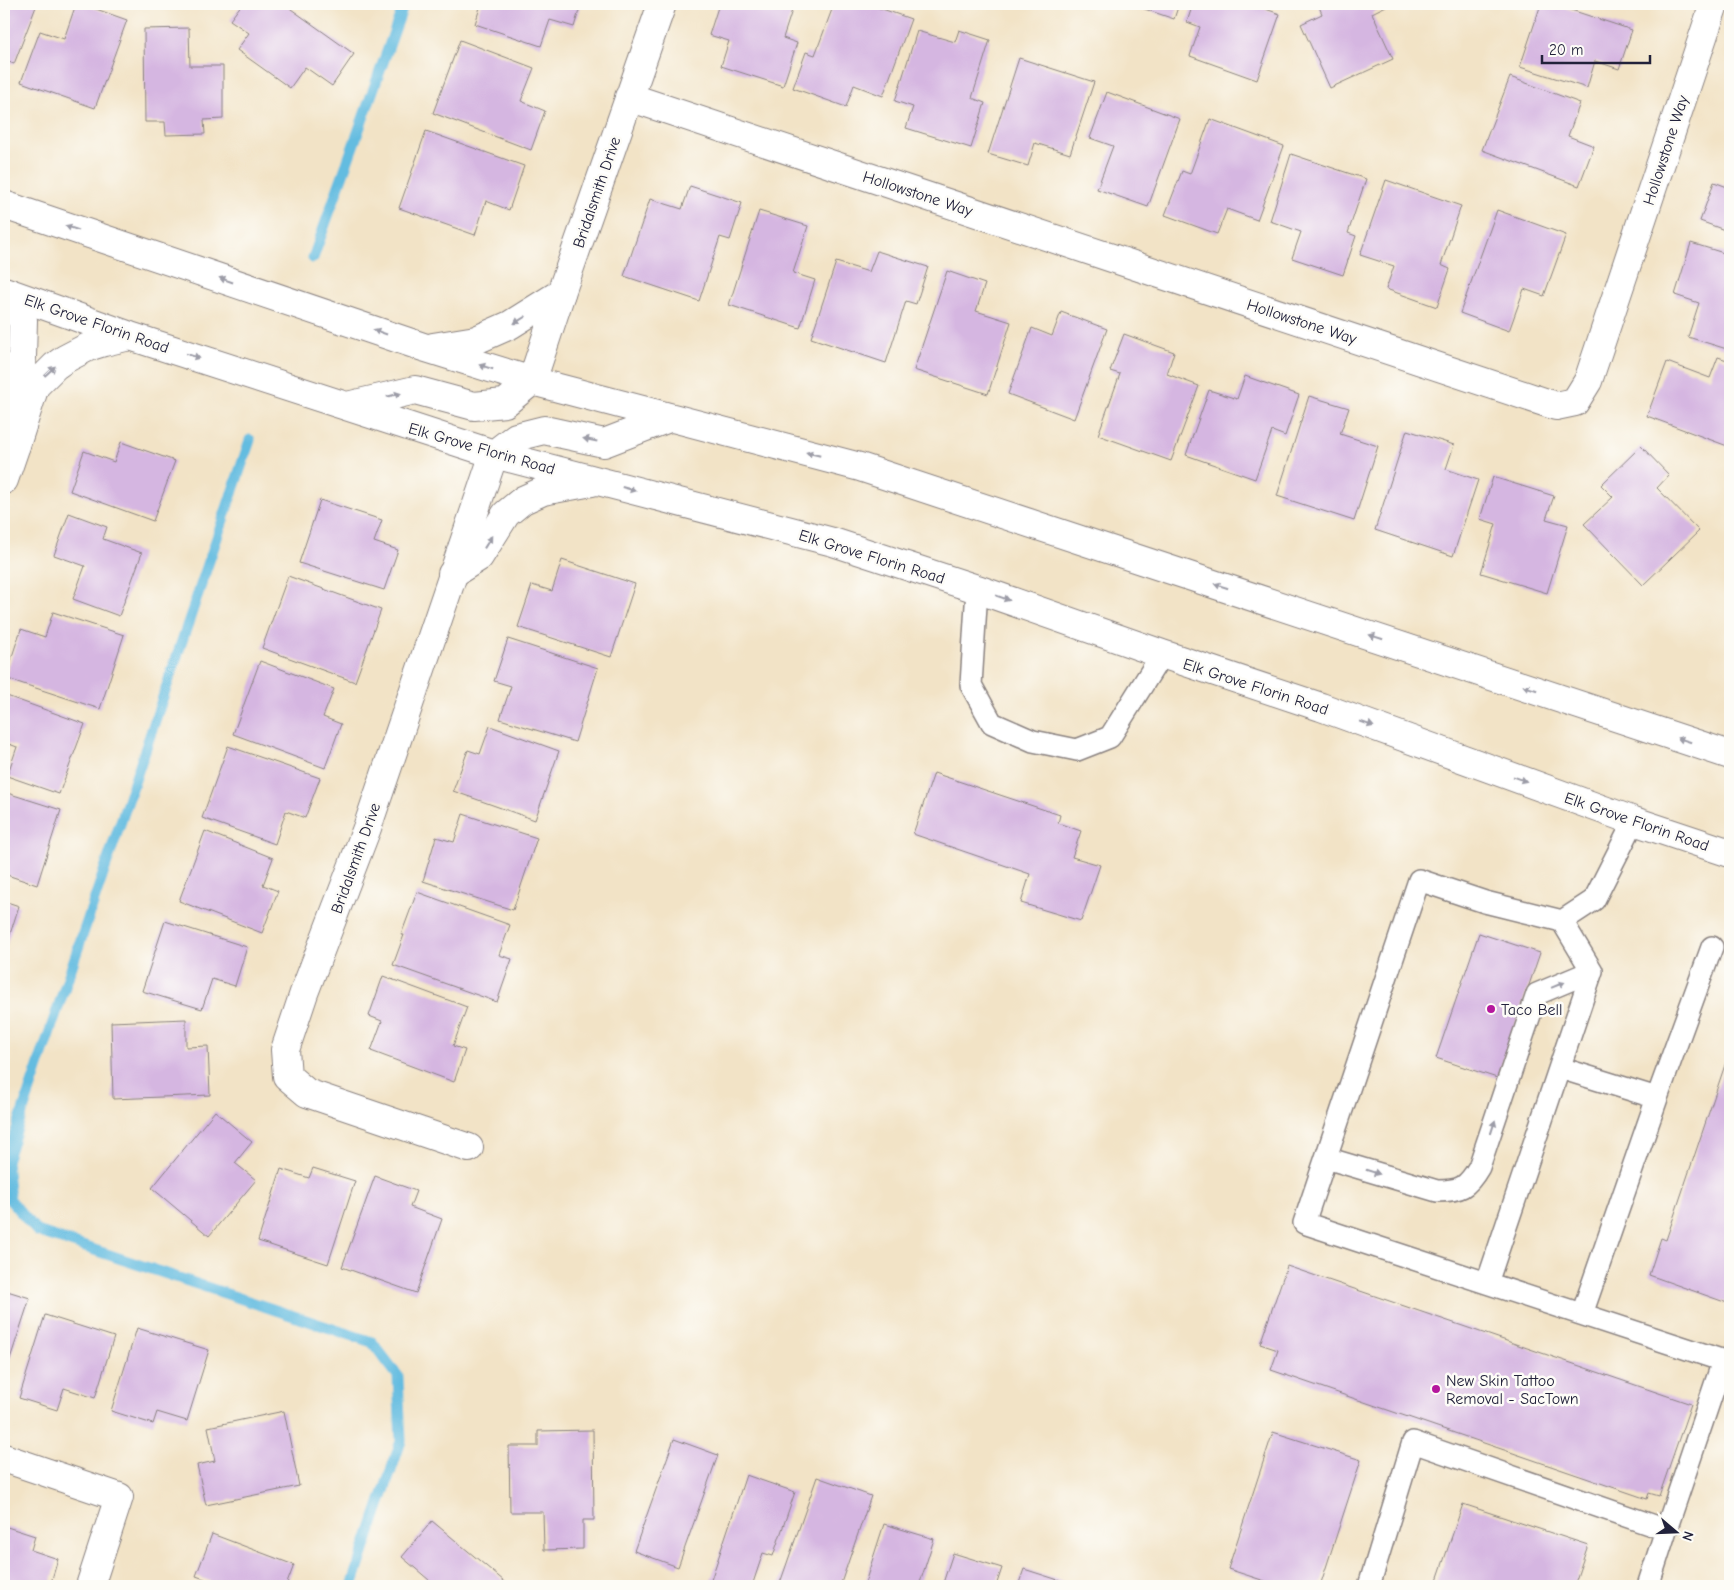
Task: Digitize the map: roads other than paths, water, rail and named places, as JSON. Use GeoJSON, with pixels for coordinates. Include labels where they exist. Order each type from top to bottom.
{"type":"FeatureCollection","features":[{"type":"Feature","properties":{"kind":"main road","name":"Bridalsmith Drive"},"geometry":{"type":"LineString","coordinates":[[532,381],[560,293],[662,4]]}},
{"type":"Feature","properties":{"kind":"main road","name":"Hollowstone Way"},"geometry":{"type":"LineString","coordinates":[[630,97],[1556,406],[1575,402],[1588,381],[1714,4]]}},
{"type":"Feature","properties":{"kind":"main road"},"geometry":{"type":"LineString","coordinates":[[4,204],[426,348],[532,381],[860,466],[1730,755]]}},
{"type":"Feature","properties":{"kind":"main road","name":"Elk Grove Florin Road"},"geometry":{"type":"LineString","coordinates":[[4,291],[130,336],[494,454],[832,542],[977,589],[1321,707],[1730,853]]}},
{"type":"Feature","properties":{"kind":"main road"},"geometry":{"type":"LineString","coordinates":[[426,348],[476,340],[510,325],[560,293]]}},
{"type":"Feature","properties":{"kind":"main road"},"geometry":{"type":"LineString","coordinates":[[4,299],[23,320],[16,445]]}},
{"type":"Feature","properties":{"kind":"main road"},"geometry":{"type":"LineString","coordinates":[[4,480],[35,386],[65,359],[104,342],[130,336]]}},
{"type":"Feature","properties":{"kind":"main road"},"geometry":{"type":"LineString","coordinates":[[347,406],[415,390],[474,406],[505,403],[532,381]]}},
{"type":"Feature","properties":{"kind":"main road"},"geometry":{"type":"LineString","coordinates":[[494,454],[516,437],[544,430],[604,443],[669,418]]}},
{"type":"Feature","properties":{"kind":"main road","name":"Bridalsmith Drive"},"geometry":{"type":"LineString","coordinates":[[469,1148],[307,1093],[287,1076],[285,1050],[304,993],[368,828],[494,454]]}},
{"type":"Feature","properties":{"kind":"main road"},"geometry":{"type":"LineString","coordinates":[[452,574],[478,557],[506,514],[523,500],[543,492],[599,481]]}},
{"type":"Feature","properties":{"kind":"main road"},"geometry":{"type":"LineString","coordinates":[[4,1458],[120,1497],[90,1586]]}},
{"type":"Feature","properties":{"kind":"lane"},"geometry":{"type":"LineString","coordinates":[[977,589],[971,685],[992,723],[1034,741],[1077,750],[1110,737],[1162,654]]}},
{"type":"Feature","properties":{"kind":"lane"},"geometry":{"type":"LineString","coordinates":[[1562,921],[1594,900],[1634,820]]}},
{"type":"Feature","properties":{"kind":"lane"},"geometry":{"type":"LineString","coordinates":[[1487,1283],[1592,971],[1562,921],[1485,902],[1419,880],[1304,1223],[1727,1362],[1666,1530],[1648,1586]]}},
{"type":"Feature","properties":{"kind":"lane"},"geometry":{"type":"LineString","coordinates":[[1582,1314],[1712,947]]}},
{"type":"Feature","properties":{"kind":"lane"},"geometry":{"type":"LineString","coordinates":[[1326,1158],[1436,1191],[1451,1191],[1462,1188],[1472,1180],[1480,1168],[1537,994],[1592,971]]}},
{"type":"Feature","properties":{"kind":"lane"},"geometry":{"type":"LineString","coordinates":[[1560,1068],[1657,1098]]}},
{"type":"Feature","properties":{"kind":"lane"},"geometry":{"type":"LineString","coordinates":[[1369,1586],[1413,1442],[1666,1530]]}},
{"type":"Feature","properties":{"kind":"waterway"},"geometry":{"type":"LineString","coordinates":[[313,258],[404,4]]}},
{"type":"Feature","properties":{"kind":"waterway"},"geometry":{"type":"LineString","coordinates":[[250,440],[6,1161],[10,1200],[37,1231],[372,1342],[398,1376],[401,1441],[352,1586]]}},
{"type":"Feature","properties":{"kind":"place","name":"Taco Bell"},"geometry":{"type":"Point","coordinates":[1491,1009]}},
{"type":"Feature","properties":{"kind":"place","name":"New Skin Tattoo Removal - SacTown"},"geometry":{"type":"Point","coordinates":[1436,1389]}}]}
